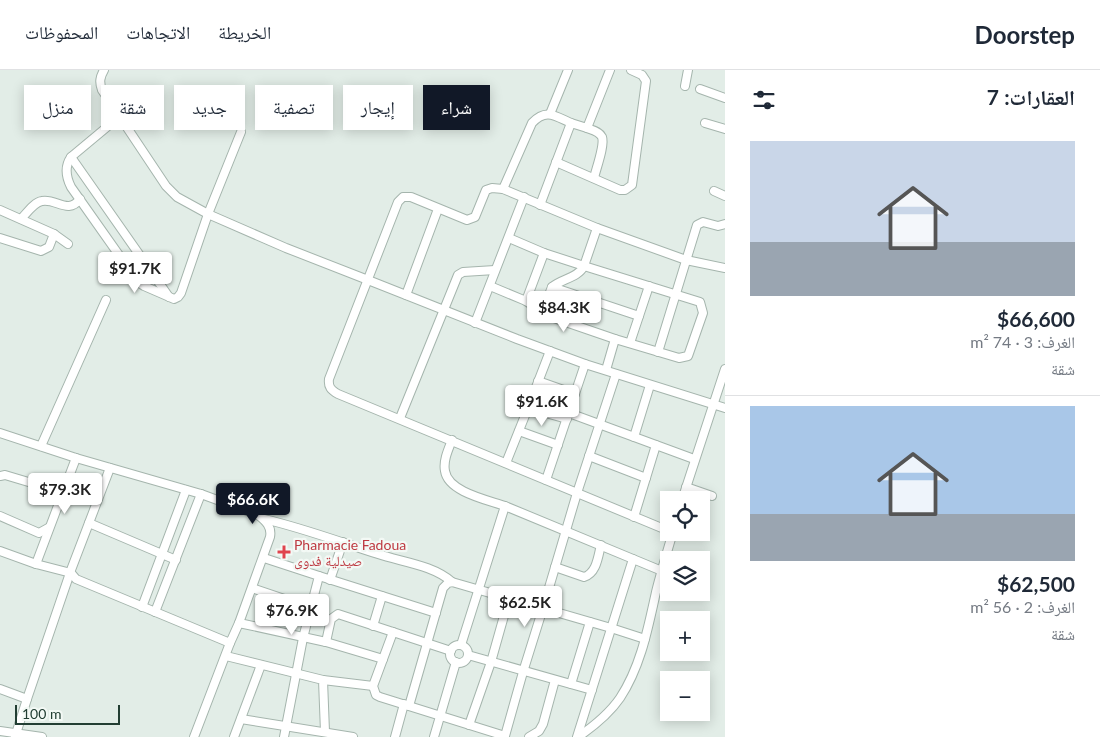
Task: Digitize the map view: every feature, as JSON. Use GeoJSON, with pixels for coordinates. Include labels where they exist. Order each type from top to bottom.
{"type":"FeatureCollection","features":[{"type":"Feature","properties":{"kind":"street"},"geometry":{"type":"LineString","coordinates":[[101,87],[100,84],[104,70]]}},
{"type":"Feature","properties":{"kind":"street"},"geometry":{"type":"LineString","coordinates":[[550,114],[568,70]]}},
{"type":"Feature","properties":{"kind":"street"},"geometry":{"type":"LineString","coordinates":[[587,128],[610,70]]}},
{"type":"Feature","properties":{"kind":"street"},"geometry":{"type":"LineString","coordinates":[[556,162],[620,190],[629,188],[634,182],[646,81],[642,75],[631,70]]}},
{"type":"Feature","properties":{"kind":"street"},"geometry":{"type":"LineString","coordinates":[[685,86],[688,70]]}},
{"type":"Feature","properties":{"kind":"street"},"geometry":{"type":"LineString","coordinates":[[700,89],[725,98]]}},
{"type":"Feature","properties":{"kind":"street"},"geometry":{"type":"LineString","coordinates":[[503,189],[532,123],[541,115],[550,114],[598,132],[602,138],[602,145],[594,178]]}},
{"type":"Feature","properties":{"kind":"street"},"geometry":{"type":"LineString","coordinates":[[540,205],[571,123]]}},
{"type":"Feature","properties":{"kind":"street"},"geometry":{"type":"LineString","coordinates":[[705,123],[725,129]]}},
{"type":"Feature","properties":{"kind":"street"},"geometry":{"type":"LineString","coordinates":[[104,130],[67,163],[68,180],[138,282],[170,298],[178,297],[181,293],[208,214],[241,132]]}},
{"type":"Feature","properties":{"kind":"street"},"geometry":{"type":"LineString","coordinates":[[128,130],[166,186],[177,197],[208,214],[286,248],[475,323],[586,364],[725,408]]}},
{"type":"Feature","properties":{"kind":"street"},"geometry":{"type":"LineString","coordinates":[[72,157],[170,298]]}},
{"type":"Feature","properties":{"kind":"street"},"geometry":{"type":"LineString","coordinates":[[660,527],[400,418],[338,394],[328,384],[400,200],[403,198],[411,197],[438,209],[471,220],[475,217],[486,190],[492,188],[503,189],[597,228],[686,260],[725,268]]}},
{"type":"Feature","properties":{"kind":"street"},"geometry":{"type":"LineString","coordinates":[[714,191],[725,196]]}},
{"type":"Feature","properties":{"kind":"street"},"geometry":{"type":"LineString","coordinates":[[475,323],[524,197]]}},
{"type":"Feature","properties":{"kind":"street"},"geometry":{"type":"LineString","coordinates":[[21,219],[40,201],[44,200],[68,207],[80,200]]}},
{"type":"Feature","properties":{"kind":"street"},"geometry":{"type":"LineString","coordinates":[[406,295],[438,209]]}},
{"type":"Feature","properties":{"kind":"street"},"geometry":{"type":"LineString","coordinates":[[0,210],[54,234],[68,244]]}},
{"type":"Feature","properties":{"kind":"street"},"geometry":{"type":"LineString","coordinates":[[658,352],[695,229],[699,223],[703,222],[718,226],[725,224]]}},
{"type":"Feature","properties":{"kind":"street"},"geometry":{"type":"LineString","coordinates":[[542,313],[552,287],[560,281],[579,273],[584,266],[597,228]]}},
{"type":"Feature","properties":{"kind":"street"},"geometry":{"type":"LineString","coordinates":[[0,238],[41,252],[48,246],[54,234]]}},
{"type":"Feature","properties":{"kind":"street"},"geometry":{"type":"LineString","coordinates":[[490,286],[526,301],[542,313],[615,339],[679,358],[688,356],[703,313],[700,302],[544,253],[509,238]]}},
{"type":"Feature","properties":{"kind":"street"},"geometry":{"type":"LineString","coordinates":[[526,301],[544,253]]}},
{"type":"Feature","properties":{"kind":"street"},"geometry":{"type":"LineString","coordinates":[[400,418],[456,278],[460,273],[495,270]]}},
{"type":"Feature","properties":{"kind":"street"},"geometry":{"type":"LineString","coordinates":[[630,343],[649,286]]}},
{"type":"Feature","properties":{"kind":"street"},"geometry":{"type":"LineString","coordinates":[[552,287],[639,316]]}},
{"type":"Feature","properties":{"kind":"street"},"geometry":{"type":"LineString","coordinates":[[41,446],[106,300]]}},
{"type":"Feature","properties":{"kind":"street"},"geometry":{"type":"LineString","coordinates":[[606,370],[615,339]]}},
{"type":"Feature","properties":{"kind":"street"},"geometry":{"type":"LineString","coordinates":[[506,463],[550,351]]}},
{"type":"Feature","properties":{"kind":"street"},"geometry":{"type":"LineString","coordinates":[[546,480],[586,364]]}},
{"type":"Feature","properties":{"kind":"street"},"geometry":{"type":"LineString","coordinates":[[685,491],[725,369]]}},
{"type":"Feature","properties":{"kind":"street"},"geometry":{"type":"LineString","coordinates":[[393,632],[373,686],[376,695],[508,736],[523,672],[616,374]]}},
{"type":"Feature","properties":{"kind":"street"},"geometry":{"type":"LineString","coordinates":[[538,382],[575,394]]}},
{"type":"Feature","properties":{"kind":"street"},"geometry":{"type":"LineString","coordinates":[[634,437],[650,385]]}},
{"type":"Feature","properties":{"kind":"street"},"geometry":{"type":"LineString","coordinates":[[528,408],[600,424],[694,459]]}},
{"type":"Feature","properties":{"kind":"street"},"geometry":{"type":"LineString","coordinates":[[519,431],[558,445]]}},
{"type":"Feature","properties":{"kind":"street"},"geometry":{"type":"LineString","coordinates":[[0,433],[76,458],[201,494],[258,515],[264,519],[293,526],[431,569],[445,575],[452,582],[646,639]]}},
{"type":"Feature","properties":{"kind":"street"},"geometry":{"type":"LineString","coordinates":[[452,440],[446,458],[446,475],[449,481],[462,491],[566,530],[660,570]]}},
{"type":"Feature","properties":{"kind":"street"},"geometry":{"type":"LineString","coordinates":[[634,517],[656,445]]}},
{"type":"Feature","properties":{"kind":"street"},"geometry":{"type":"LineString","coordinates":[[589,456],[646,478]]}},
{"type":"Feature","properties":{"kind":"street"},"geometry":{"type":"LineString","coordinates":[[36,564],[76,458]]}},
{"type":"Feature","properties":{"kind":"street"},"geometry":{"type":"LineString","coordinates":[[16,735],[26,699],[110,468]]}},
{"type":"Feature","properties":{"kind":"street"},"geometry":{"type":"LineString","coordinates":[[1,475],[62,492]]}},
{"type":"Feature","properties":{"kind":"street"},"geometry":{"type":"LineString","coordinates":[[686,487],[712,496]]}},
{"type":"Feature","properties":{"kind":"street"},"geometry":{"type":"LineString","coordinates":[[142,607],[186,490]]}},
{"type":"Feature","properties":{"kind":"street"},"geometry":{"type":"LineString","coordinates":[[155,612],[201,494]]}},
{"type":"Feature","properties":{"kind":"street"},"geometry":{"type":"LineString","coordinates":[[461,645],[505,506]]}},
{"type":"Feature","properties":{"kind":"street"},"geometry":{"type":"LineString","coordinates":[[0,516],[39,533],[48,528]]}},
{"type":"Feature","properties":{"kind":"street"},"geometry":{"type":"LineString","coordinates":[[194,737],[264,558],[271,532],[264,519]]}},
{"type":"Feature","properties":{"kind":"street"},"geometry":{"type":"LineString","coordinates":[[90,523],[176,560]]}},
{"type":"Feature","properties":{"kind":"street"},"geometry":{"type":"LineString","coordinates":[[330,580],[343,542]]}},
{"type":"Feature","properties":{"kind":"street"},"geometry":{"type":"LineString","coordinates":[[555,567],[584,577],[588,576],[594,569],[601,545]]}},
{"type":"Feature","properties":{"kind":"street"},"geometry":{"type":"LineString","coordinates":[[0,551],[71,574],[76,579],[230,644]]}},
{"type":"Feature","properties":{"kind":"street"},"geometry":{"type":"LineString","coordinates":[[264,558],[436,613]]}},
{"type":"Feature","properties":{"kind":"street"},"geometry":{"type":"LineString","coordinates":[[578,737],[633,559]]}},
{"type":"Feature","properties":{"kind":"street"},"geometry":{"type":"LineString","coordinates":[[284,737],[303,638],[318,576]]}},
{"type":"Feature","properties":{"kind":"street"},"geometry":{"type":"LineString","coordinates":[[578,737],[587,733],[603,718],[620,698],[632,677],[646,639],[660,580]]}},
{"type":"Feature","properties":{"kind":"street"},"geometry":{"type":"LineString","coordinates":[[395,737],[428,643],[443,588],[452,582]]}},
{"type":"Feature","properties":{"kind":"street"},"geometry":{"type":"LineString","coordinates":[[252,588],[311,608]]}},
{"type":"Feature","properties":{"kind":"street"},"geometry":{"type":"LineString","coordinates":[[373,626],[382,596]]}},
{"type":"Feature","properties":{"kind":"street"},"geometry":{"type":"LineString","coordinates":[[470,725],[491,662],[509,598]]}},
{"type":"Feature","properties":{"kind":"street"},"geometry":{"type":"LineString","coordinates":[[326,642],[331,619],[338,614],[451,651]]}},
{"type":"Feature","properties":{"kind":"street"},"geometry":{"type":"LineString","coordinates":[[570,684],[590,622]]}},
{"type":"Feature","properties":{"kind":"street"},"geometry":{"type":"LineString","coordinates":[[239,623],[326,642],[383,659]]}},
{"type":"Feature","properties":{"kind":"street"},"geometry":{"type":"LineString","coordinates":[[461,645],[465,647],[468,655],[464,662],[456,662],[451,658],[451,651],[455,646],[461,645]]}},
{"type":"Feature","properties":{"kind":"street"},"geometry":{"type":"LineString","coordinates":[[468,655],[592,690]]}},
{"type":"Feature","properties":{"kind":"street"},"geometry":{"type":"LineString","coordinates":[[226,656],[323,680],[373,686]]}},
{"type":"Feature","properties":{"kind":"street"},"geometry":{"type":"LineString","coordinates":[[434,737],[456,662]]}},
{"type":"Feature","properties":{"kind":"street"},"geometry":{"type":"LineString","coordinates":[[234,737],[261,665]]}},
{"type":"Feature","properties":{"kind":"street"},"geometry":{"type":"LineString","coordinates":[[323,680],[324,732]]}},
{"type":"Feature","properties":{"kind":"street"},"geometry":{"type":"LineString","coordinates":[[529,737],[539,731],[543,724],[555,680]]}},
{"type":"Feature","properties":{"kind":"street"},"geometry":{"type":"LineString","coordinates":[[0,689],[26,699]]}},
{"type":"Feature","properties":{"kind":"street"},"geometry":{"type":"LineString","coordinates":[[241,719],[353,737]]}},
{"type":"Feature","properties":{"kind":"street"},"geometry":{"type":"LineString","coordinates":[[0,731],[16,735],[42,737]]}},
{"type":"Feature","properties":{"kind":"place","name":"Pharmacie Fadoua صيدلية فدوى"},"geometry":{"type":"Point","coordinates":[284,552]}}]}
